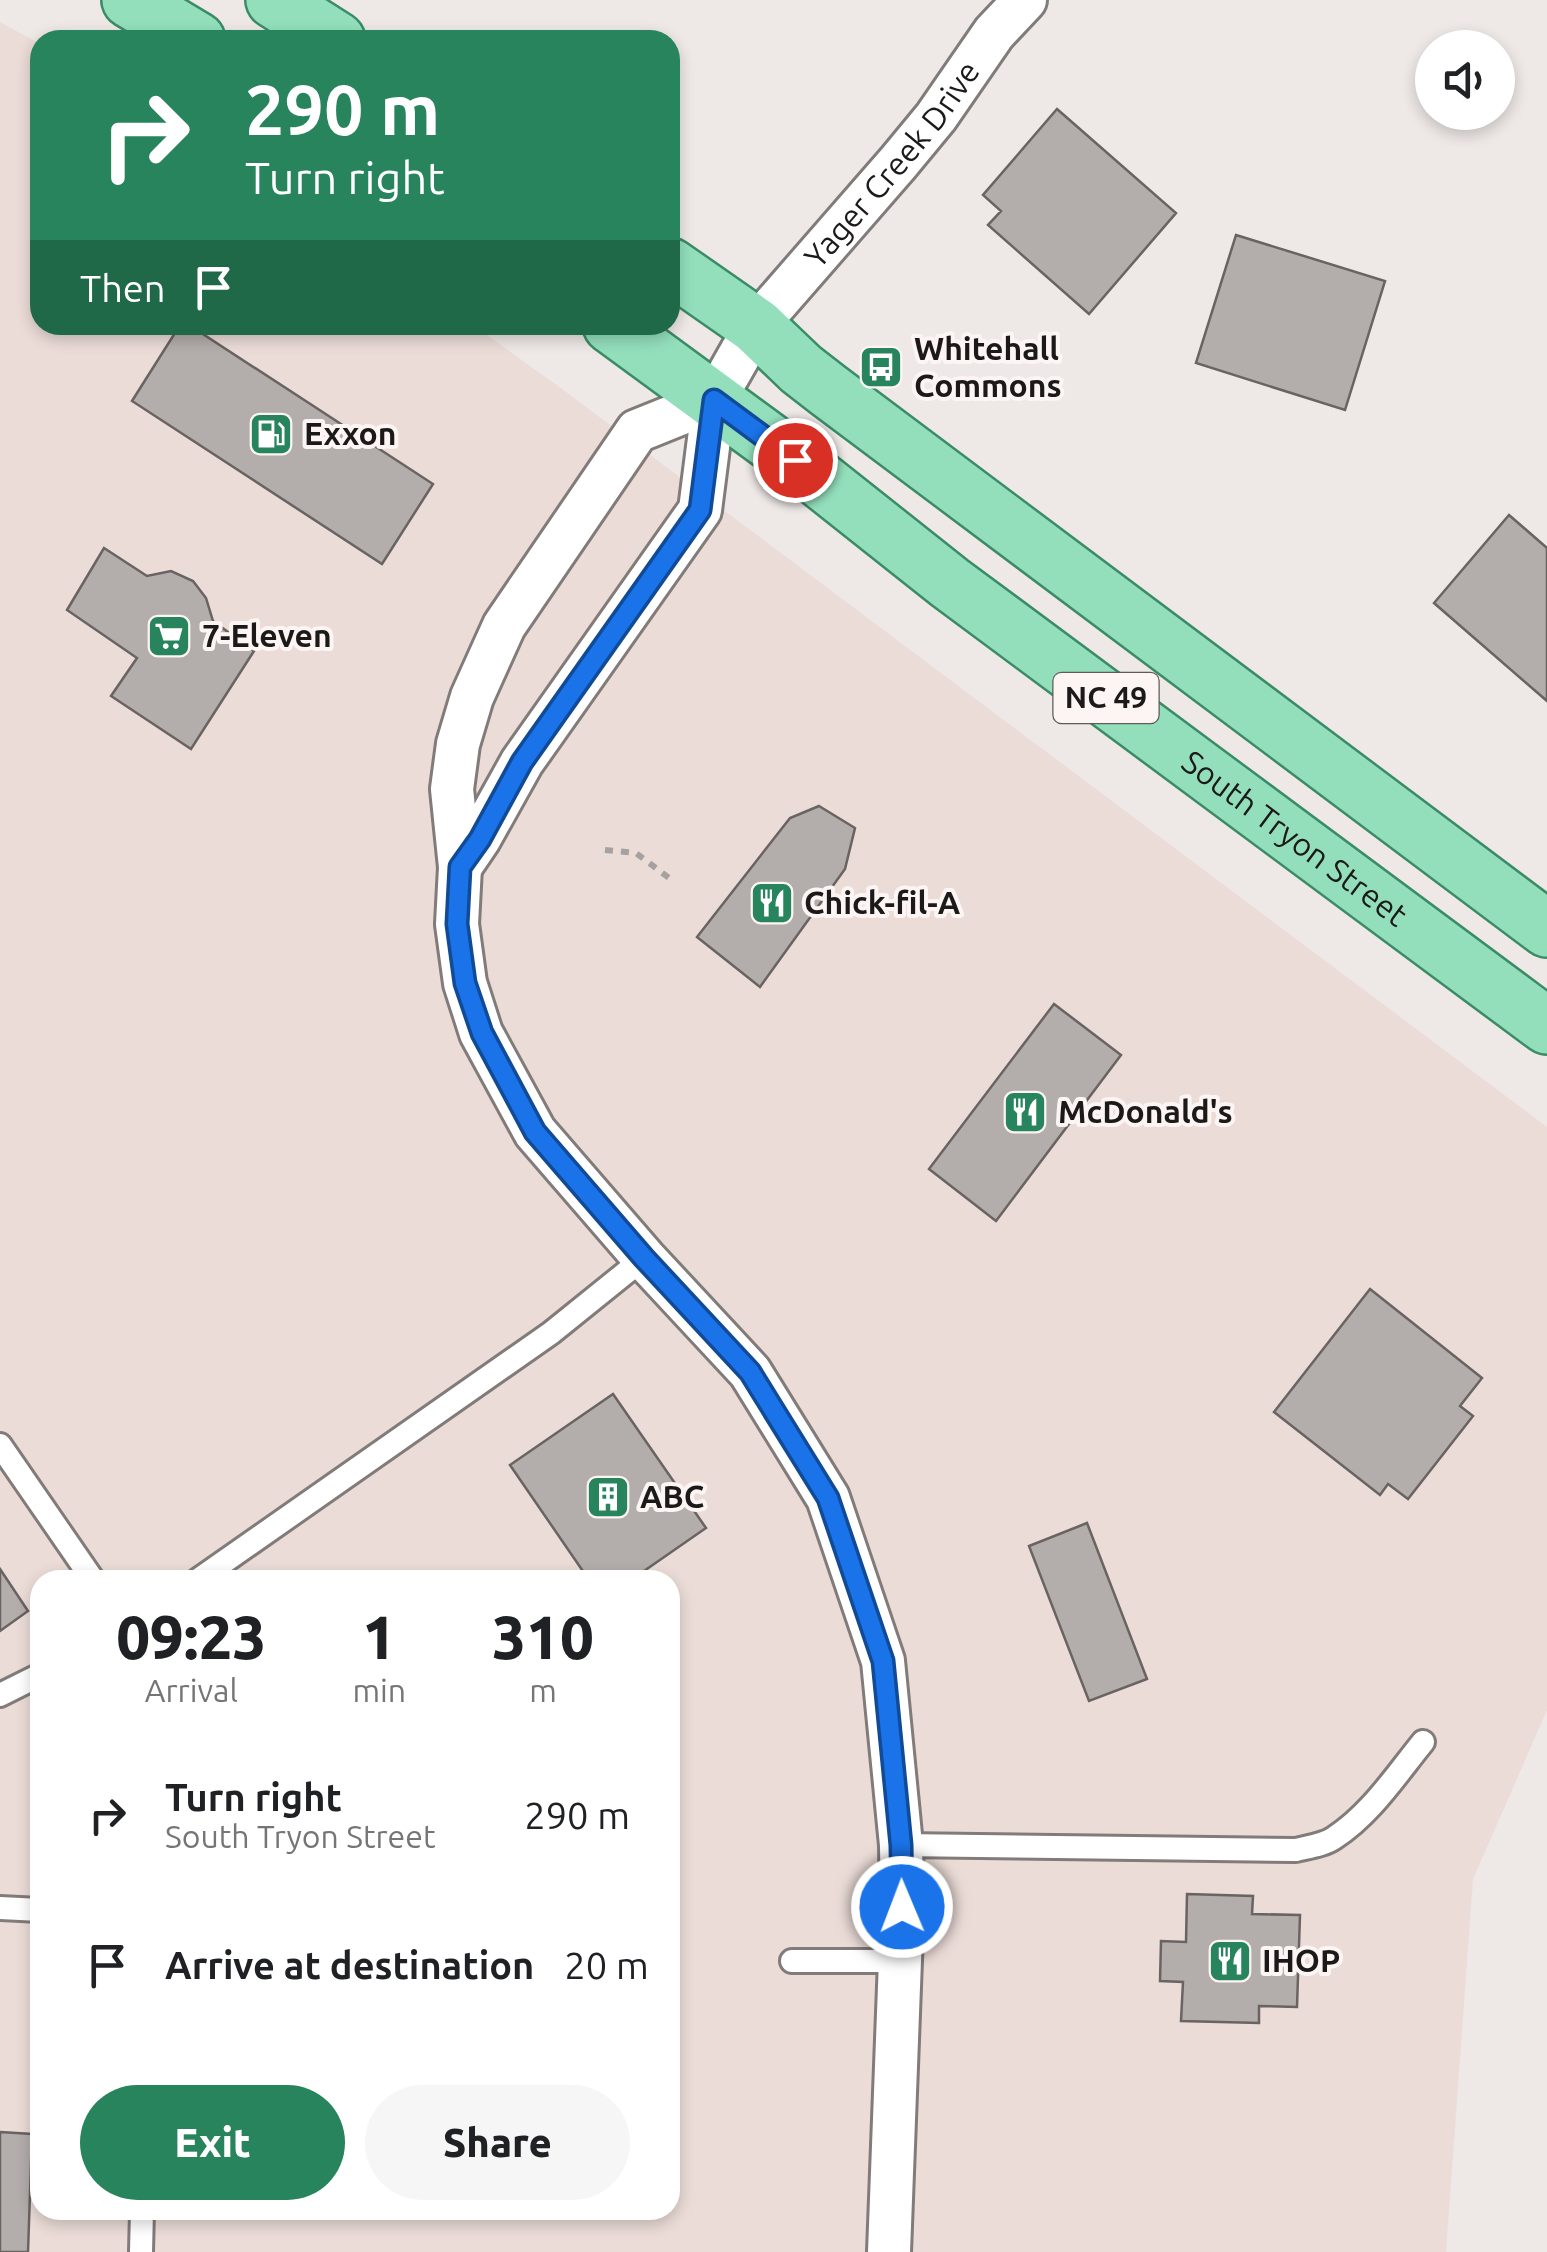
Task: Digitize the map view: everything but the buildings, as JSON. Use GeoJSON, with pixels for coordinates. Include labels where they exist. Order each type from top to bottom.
{"type":"FeatureCollection","features":[{"type":"Feature","properties":{"kind":"main road"},"geometry":{"type":"LineString","coordinates":[[130,0],[180,30]]}},
{"type":"Feature","properties":{"kind":"main road"},"geometry":{"type":"LineString","coordinates":[[274,0],[321,30]]}},
{"type":"Feature","properties":{"kind":"main road","name":"NC 49"},"geometry":{"type":"LineString","coordinates":[[680,273],[756,326],[828,390],[1547,929]]}},
{"type":"Feature","properties":{"kind":"main road","name":"South Tryon Street"},"geometry":{"type":"LineString","coordinates":[[624,335],[795,460],[950,583],[1547,1026]]}},
{"type":"Feature","properties":{"kind":"street","name":"Yager Creek Drive"},"geometry":{"type":"LineString","coordinates":[[714,400],[756,326],[936,117],[994,33],[1025,0]]}},
{"type":"Feature","properties":{"kind":"street"},"geometry":{"type":"LineString","coordinates":[[460,867],[522,762],[700,510],[714,400],[636,431],[504,626],[472,697],[458,744],[452,789],[460,867],[457,924],[465,983],[482,1033],[535,1132],[750,1372],[828,1498],[883,1661],[901,1845],[889,2252]]}},
{"type":"Feature","properties":{"kind":"lane"},"geometry":{"type":"LineString","coordinates":[[212,1570],[551,1333],[644,1258]]}},
{"type":"Feature","properties":{"kind":"lane"},"geometry":{"type":"LineString","coordinates":[[0,1445],[86,1570]]}},
{"type":"Feature","properties":{"kind":"lane"},"geometry":{"type":"LineString","coordinates":[[0,1695],[30,1680]]}},
{"type":"Feature","properties":{"kind":"lane"},"geometry":{"type":"LineString","coordinates":[[901,1845],[1296,1850],[1332,1840],[1370,1808],[1423,1742]]}},
{"type":"Feature","properties":{"kind":"lane"},"geometry":{"type":"LineString","coordinates":[[0,1908],[30,1910]]}},
{"type":"Feature","properties":{"kind":"lane"},"geometry":{"type":"LineString","coordinates":[[792,1961],[900,1961]]}},
{"type":"Feature","properties":{"kind":"lane"},"geometry":{"type":"LineString","coordinates":[[141,2252],[142,2220]]}},
{"type":"Feature","properties":{"kind":"path"},"geometry":{"type":"LineString","coordinates":[[605,850],[636,853],[669,878]]}},
{"type":"Feature","properties":{"kind":"shaded area"},"geometry":{"type":"Polygon","coordinates":[[[0,22],[30,38],[30,335],[487,335],[1547,1127],[1547,1710],[1473,1879],[1446,2252],[0,2252],[0,22]]]}},
{"type":"Feature","properties":{"kind":"place","name":"Whitehall Commons"},"geometry":{"type":"Point","coordinates":[881,367]}},
{"type":"Feature","properties":{"kind":"place","name":"Exxon"},"geometry":{"type":"Point","coordinates":[271,434]}},
{"type":"Feature","properties":{"kind":"place","name":"7-Eleven"},"geometry":{"type":"Point","coordinates":[169,636]}},
{"type":"Feature","properties":{"kind":"place","name":"Chick-fil-A"},"geometry":{"type":"Point","coordinates":[772,903]}},
{"type":"Feature","properties":{"kind":"place","name":"McDonald's"},"geometry":{"type":"Point","coordinates":[1025,1112]}},
{"type":"Feature","properties":{"kind":"place","name":"ABC"},"geometry":{"type":"Point","coordinates":[608,1497]}},
{"type":"Feature","properties":{"kind":"place","name":"IHOP"},"geometry":{"type":"Point","coordinates":[1230,1961]}},
{"type":"Feature","properties":{"kind":"route"},"geometry":{"type":"LineString","coordinates":[[795,460],[714,400],[700,510],[522,762],[460,867],[457,924],[465,983],[482,1033],[535,1132],[750,1372],[828,1498],[883,1661],[901,1845],[902,1907]]}}]}
